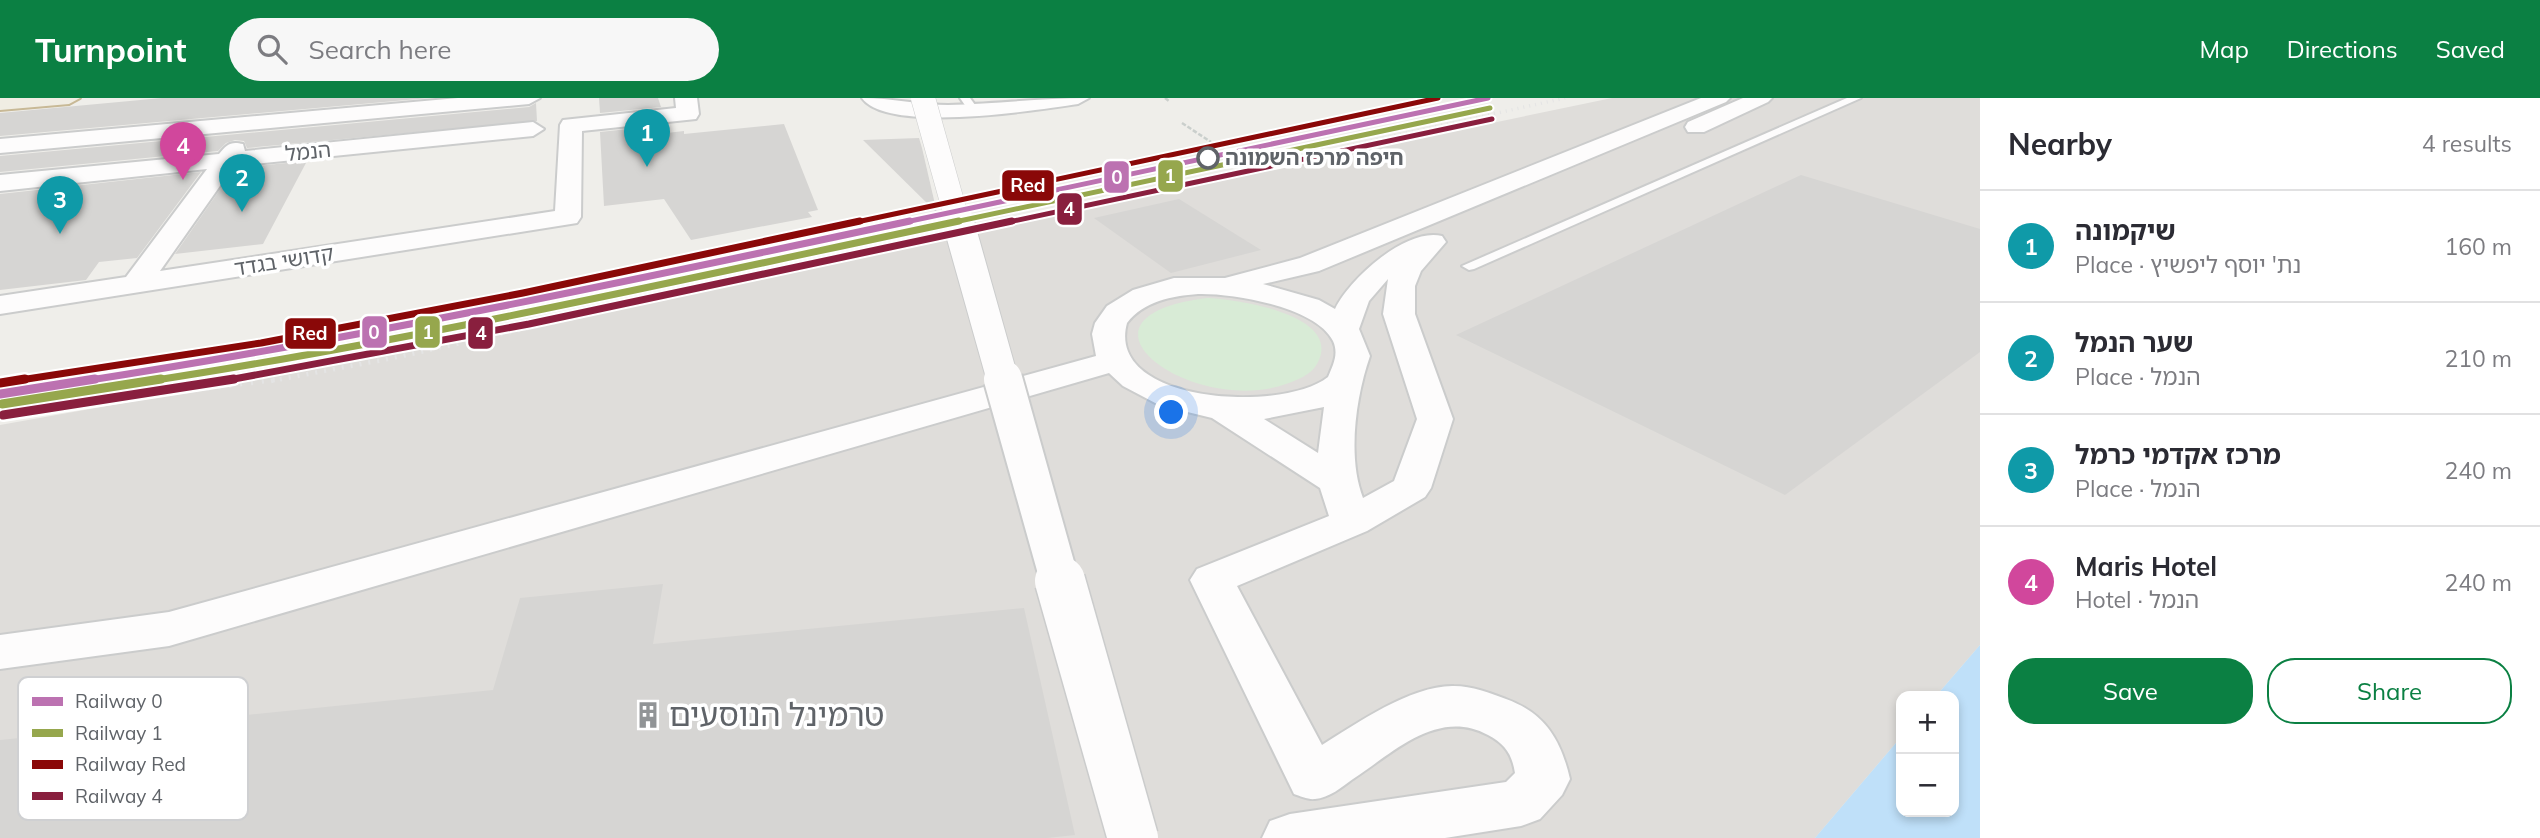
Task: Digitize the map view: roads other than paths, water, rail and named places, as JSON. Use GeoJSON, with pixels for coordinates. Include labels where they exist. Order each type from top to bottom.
{"type":"FeatureCollection","features":[{"type":"Feature","properties":{"kind":"highway"},"geometry":{"type":"LineString","coordinates":[[0,101],[68,98]]}},
{"type":"Feature","properties":{"kind":"street"},"geometry":{"type":"LineString","coordinates":[[0,146],[529,98]]}},
{"type":"Feature","properties":{"kind":"street","name":"קדושי בגדד"},"geometry":{"type":"LineString","coordinates":[[0,304],[134,286],[568,217],[571,125],[688,114],[686,98]]}},
{"type":"Feature","properties":{"kind":"street"},"geometry":{"type":"LineString","coordinates":[[873,98],[906,109],[1078,98]]}},
{"type":"Feature","properties":{"kind":"street"},"geometry":{"type":"LineString","coordinates":[[923,98],[1133,838]]}},
{"type":"Feature","properties":{"kind":"street"},"geometry":{"type":"LineString","coordinates":[[1206,285],[1275,293],[1308,306],[1335,323],[1350,342],[1353,363],[1342,383],[1317,399],[1280,408],[1218,407],[1165,394],[1135,379],[1115,361],[1106,341],[1109,323],[1123,307],[1144,295],[1173,287],[1251,279],[1309,265],[1719,98]]}},
{"type":"Feature","properties":{"kind":"street"},"geometry":{"type":"LineString","coordinates":[[1342,332],[1347,312],[1368,278],[1387,265],[1432,242],[1761,98]]}},
{"type":"Feature","properties":{"kind":"street"},"geometry":{"type":"LineString","coordinates":[[134,286],[256,123]]}},
{"type":"Feature","properties":{"kind":"street","name":"הנמל"},"geometry":{"type":"LineString","coordinates":[[0,183],[533,129]]}},
{"type":"Feature","properties":{"kind":"street"},"geometry":{"type":"LineString","coordinates":[[1290,838],[1521,803],[1543,779],[1537,747],[1514,724],[1486,711],[1446,705],[1405,722],[1313,778],[1212,580],[1345,502],[1411,488],[1435,419],[1399,314],[1400,286],[1408,268],[1432,242]]}},
{"type":"Feature","properties":{"kind":"street"},"geometry":{"type":"LineString","coordinates":[[0,652],[169,629],[1115,361]]}},
{"type":"Feature","properties":{"kind":"street"},"geometry":{"type":"LineString","coordinates":[[1345,502],[1337,432],[1348,373]]}},
{"type":"Feature","properties":{"kind":"street"},"geometry":{"type":"LineString","coordinates":[[1218,407],[1345,502]]}},
{"type":"Feature","properties":{"kind":"lane"},"geometry":{"type":"LineString","coordinates":[[0,101],[11,98]]}},
{"type":"Feature","properties":{"kind":"lane"},"geometry":{"type":"LineString","coordinates":[[1469,266],[1856,98]]}},
{"type":"Feature","properties":{"kind":"water"},"geometry":{"type":"Polygon","coordinates":[[[1980,645],[1980,838],[1815,838],[1896,743],[1896,817],[1959,817],[1959,691],[1940,691],[1980,645]]]}},
{"type":"Feature","properties":{"kind":"railway"},"geometry":{"type":"LineString","coordinates":[[1002,223],[1565,98]]}},
{"type":"Feature","properties":{"kind":"railway"},"geometry":{"type":"LineString","coordinates":[[271,381],[393,358],[1010,221]]}},
{"type":"Feature","properties":{"kind":"railway"},"geometry":{"type":"LineString","coordinates":[[0,415],[280,379]]}},
{"type":"Feature","properties":{"kind":"rail line","name":"Red"},"geometry":{"type":"LineString","coordinates":[[0,383],[261,343],[523,293],[1438,98]]}},
{"type":"Feature","properties":{"kind":"rail line","name":"0"},"geometry":{"type":"LineString","coordinates":[[0,394],[263,353],[525,303],[1488,98]]}},
{"type":"Feature","properties":{"kind":"rail line","name":"1"},"geometry":{"type":"LineString","coordinates":[[2,404],[265,363],[527,313],[1490,108]]}},
{"type":"Feature","properties":{"kind":"rail line","name":"4"},"geometry":{"type":"LineString","coordinates":[[3,415],[267,374],[529,324],[1492,119]]}},
{"type":"Feature","properties":{"kind":"place","name":"חיפה מרכז השמונה"},"geometry":{"type":"Point","coordinates":[1208,158]}},
{"type":"Feature","properties":{"kind":"place","name":"שיקמונה"},"geometry":{"type":"Point","coordinates":[647,167]}},
{"type":"Feature","properties":{"kind":"place","name":"Maris Hotel"},"geometry":{"type":"Point","coordinates":[183,180]}},
{"type":"Feature","properties":{"kind":"place","name":"שער הנמל"},"geometry":{"type":"Point","coordinates":[242,212]}},
{"type":"Feature","properties":{"kind":"place","name":"מרכז אקדמי כרמל"},"geometry":{"type":"Point","coordinates":[60,234]}},
{"type":"Feature","properties":{"kind":"place","name":"טרמינל הנוסעים"},"geometry":{"type":"Point","coordinates":[648,715]}}]}
